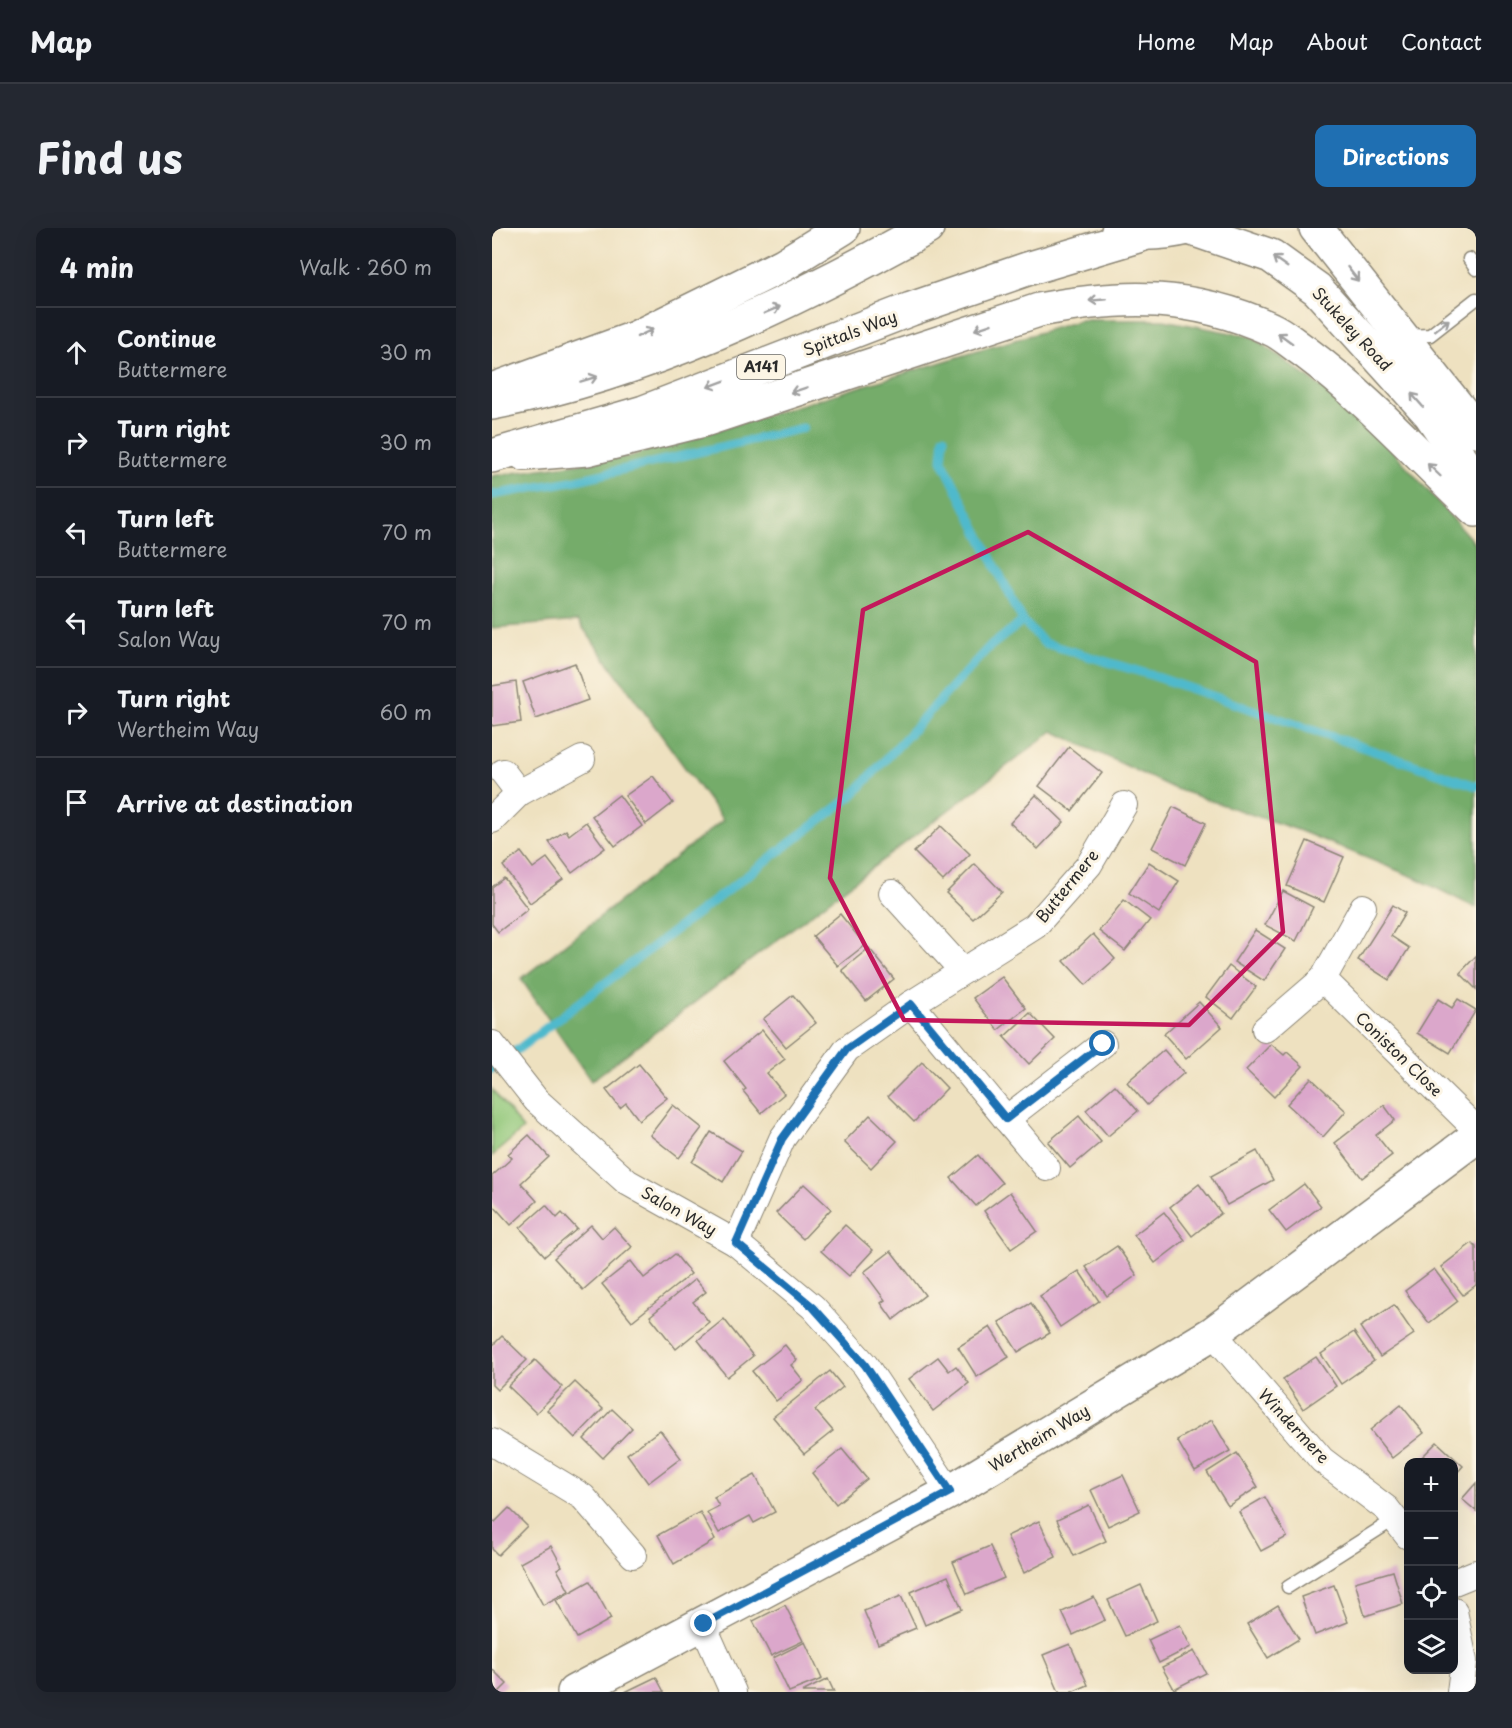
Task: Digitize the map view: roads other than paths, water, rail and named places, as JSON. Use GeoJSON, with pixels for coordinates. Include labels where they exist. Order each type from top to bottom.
{"type":"FeatureCollection","features":[{"type":"Feature","properties":{"kind":"main road"},"geometry":{"type":"LineString","coordinates":[[492,390],[635,338],[783,265],[843,228]]}},
{"type":"Feature","properties":{"kind":"main road"},"geometry":{"type":"LineString","coordinates":[[492,403],[535,395],[652,360],[779,307],[927,228]]}},
{"type":"Feature","properties":{"kind":"main road"},"geometry":{"type":"LineString","coordinates":[[1106,228],[1141,235],[1165,234],[1188,228]]}},
{"type":"Feature","properties":{"kind":"main road","name":"Stukeley Road"},"geometry":{"type":"LineString","coordinates":[[1188,228],[1271,256],[1317,289],[1430,414],[1476,482]]}},
{"type":"Feature","properties":{"kind":"main road","name":"Stukeley Road"},"geometry":{"type":"LineString","coordinates":[[1316,228],[1476,430]]}},
{"type":"Feature","properties":{"kind":"main road","name":"Spittals Way"},"geometry":{"type":"LineString","coordinates":[[492,456],[644,412],[911,309],[1027,269],[1141,235]]}},
{"type":"Feature","properties":{"kind":"main road"},"geometry":{"type":"LineString","coordinates":[[492,456],[587,449],[704,420],[1039,310],[1093,300],[1142,298],[1211,306],[1274,330],[1332,372],[1476,510]]}},
{"type":"Feature","properties":{"kind":"main road","name":"Wertheim Way"},"geometry":{"type":"LineString","coordinates":[[573,1692],[950,1492],[1213,1333],[1476,1137]]}},
{"type":"Feature","properties":{"kind":"street"},"geometry":{"type":"LineString","coordinates":[[492,820],[519,793],[582,759]]}},
{"type":"Feature","properties":{"kind":"street"},"geometry":{"type":"LineString","coordinates":[[503,772],[519,793]]}},
{"type":"Feature","properties":{"kind":"street","name":"Buttermere"},"geometry":{"type":"LineString","coordinates":[[736,1243],[782,1139],[847,1049],[911,1004],[1035,926],[1089,865],[1124,805]]}},
{"type":"Feature","properties":{"kind":"street"},"geometry":{"type":"LineString","coordinates":[[892,893],[963,971]]}},
{"type":"Feature","properties":{"kind":"street"},"geometry":{"type":"LineString","coordinates":[[1265,1029],[1323,979],[1364,907]]}},
{"type":"Feature","properties":{"kind":"street","name":"Coniston Close"},"geometry":{"type":"LineString","coordinates":[[1323,979],[1476,1129]]}},
{"type":"Feature","properties":{"kind":"street"},"geometry":{"type":"LineString","coordinates":[[911,1004],[1047,1168]]}},
{"type":"Feature","properties":{"kind":"street","name":"Salon Way"},"geometry":{"type":"LineString","coordinates":[[492,1044],[526,1089],[627,1182],[736,1243],[813,1307],[865,1365],[950,1492]]}},
{"type":"Feature","properties":{"kind":"street"},"geometry":{"type":"LineString","coordinates":[[1006,1119],[1103,1044]]}},
{"type":"Feature","properties":{"kind":"street","name":"Windermere"},"geometry":{"type":"LineString","coordinates":[[1213,1333],[1322,1460],[1387,1509],[1402,1527]]}},
{"type":"Feature","properties":{"kind":"street"},"geometry":{"type":"LineString","coordinates":[[492,1442],[583,1497],[633,1556]]}},
{"type":"Feature","properties":{"kind":"street"},"geometry":{"type":"LineString","coordinates":[[1458,1580],[1476,1573]]}},
{"type":"Feature","properties":{"kind":"street"},"geometry":{"type":"LineString","coordinates":[[1456,1620],[1464,1661],[1460,1692]]}},
{"type":"Feature","properties":{"kind":"street"},"geometry":{"type":"LineString","coordinates":[[704,1624],[733,1692]]}},
{"type":"Feature","properties":{"kind":"lane"},"geometry":{"type":"LineString","coordinates":[[1402,336],[1430,335],[1476,300]]}},
{"type":"Feature","properties":{"kind":"lane"},"geometry":{"type":"LineString","coordinates":[[1288,1587],[1402,1527]]}},
{"type":"Feature","properties":{"kind":"waterway"},"geometry":{"type":"LineString","coordinates":[[492,495],[577,480],[803,428]]}},
{"type":"Feature","properties":{"kind":"waterway"},"geometry":{"type":"LineString","coordinates":[[944,437],[942,460],[1023,621]]}},
{"type":"Feature","properties":{"kind":"waterway"},"geometry":{"type":"LineString","coordinates":[[492,1069],[852,796],[988,648],[1023,621],[1044,643],[1151,675],[1476,786]]}}]}
